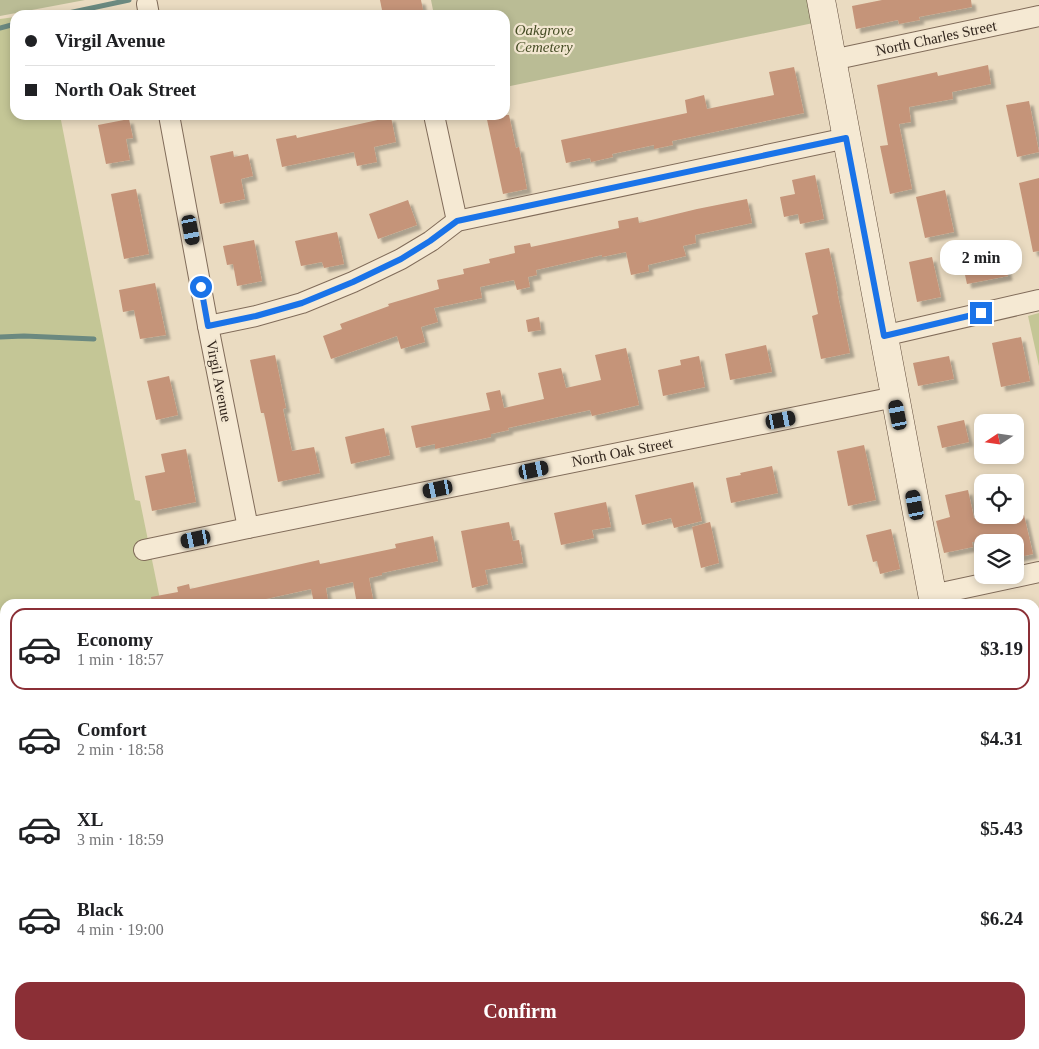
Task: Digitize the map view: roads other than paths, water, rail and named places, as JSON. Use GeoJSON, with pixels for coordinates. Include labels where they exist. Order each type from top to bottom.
{"type":"FeatureCollection","features":[{"type":"Feature","properties":{"kind":"street"},"geometry":{"type":"LineString","coordinates":[[821,0],[933,599],[1039,572]]}},
{"type":"Feature","properties":{"kind":"street","name":"North Charles Street"},"geometry":{"type":"LineString","coordinates":[[832,60],[1037,14]]}},
{"type":"Feature","properties":{"kind":"street","name":"Virgil Avenue"},"geometry":{"type":"LineString","coordinates":[[170,120],[248,528]]}},
{"type":"Feature","properties":{"kind":"street"},"geometry":{"type":"LineString","coordinates":[[435,120],[457,221]]}},
{"type":"Feature","properties":{"kind":"street"},"geometry":{"type":"LineString","coordinates":[[208,326],[256,316],[302,303],[353,282],[401,259],[457,221],[846,138]]}},
{"type":"Feature","properties":{"kind":"street"},"geometry":{"type":"LineString","coordinates":[[884,336],[1039,300]]}},
{"type":"Feature","properties":{"kind":"street","name":"North Oak Street"},"geometry":{"type":"LineString","coordinates":[[144,550],[895,397]]}},
{"type":"Feature","properties":{"kind":"waterway"},"geometry":{"type":"LineString","coordinates":[[82,10],[129,0]]}},
{"type":"Feature","properties":{"kind":"waterway"},"geometry":{"type":"LineString","coordinates":[[0,28],[10,25]]}},
{"type":"Feature","properties":{"kind":"waterway"},"geometry":{"type":"LineString","coordinates":[[0,337],[24,336],[94,339]]}},
{"type":"Feature","properties":{"kind":"park label","name":"Oakgrove Cemetery"},"geometry":{"type":"Point","coordinates":[544,38]}}]}
